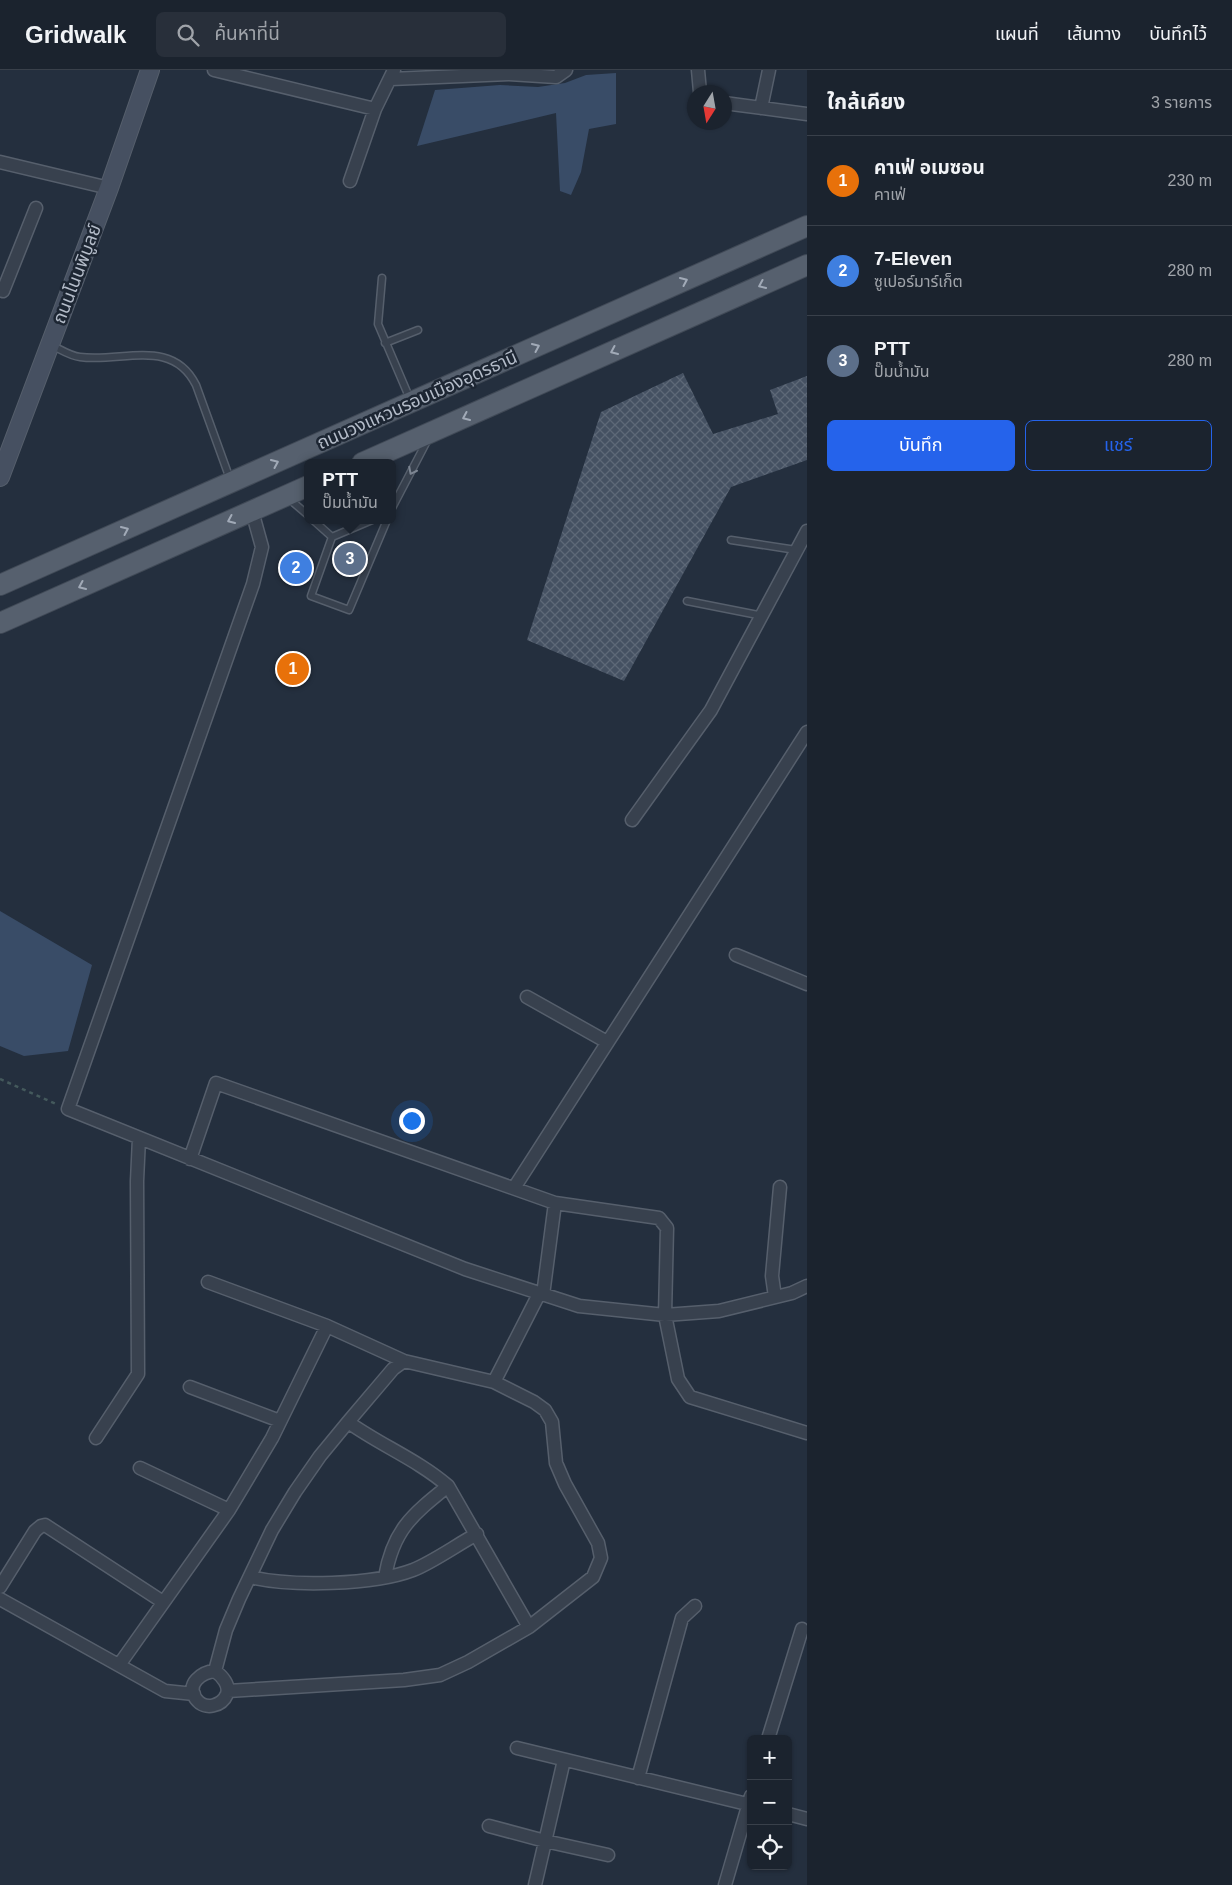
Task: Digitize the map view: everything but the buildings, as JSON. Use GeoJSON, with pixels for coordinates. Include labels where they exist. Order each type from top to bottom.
{"type":"FeatureCollection","features":[{"type":"Feature","properties":{"kind":"main road","name":"ถนนวงแหวนรอบเมืองอุดรธานี"},"geometry":{"type":"LineString","coordinates":[[0,585],[807,226]]}},
{"type":"Feature","properties":{"kind":"main road","name":"ถนนวงแหวนรอบเมืองอุดรธานี"},"geometry":{"type":"LineString","coordinates":[[371,459],[807,265]]}},
{"type":"Feature","properties":{"kind":"main road"},"geometry":{"type":"LineString","coordinates":[[0,622],[304,488]]}},
{"type":"Feature","properties":{"kind":"street","name":"ถนนโนนพิบูลย์"},"geometry":{"type":"LineString","coordinates":[[0,477],[109,188],[150,70]]}},
{"type":"Feature","properties":{"kind":"street"},"geometry":{"type":"LineString","coordinates":[[214,70],[375,109]]}},
{"type":"Feature","properties":{"kind":"street"},"geometry":{"type":"LineString","coordinates":[[350,181],[375,109],[392,75],[509,74],[556,77],[566,70]]}},
{"type":"Feature","properties":{"kind":"street"},"geometry":{"type":"LineString","coordinates":[[698,70],[699,85]]}},
{"type":"Feature","properties":{"kind":"street"},"geometry":{"type":"LineString","coordinates":[[761,108],[769,70]]}},
{"type":"Feature","properties":{"kind":"street"},"geometry":{"type":"LineString","coordinates":[[732,103],[807,114]]}},
{"type":"Feature","properties":{"kind":"street"},"geometry":{"type":"LineString","coordinates":[[0,162],[109,188]]}},
{"type":"Feature","properties":{"kind":"street"},"geometry":{"type":"LineString","coordinates":[[1,294],[36,208]]}},
{"type":"Feature","properties":{"kind":"street"},"geometry":{"type":"LineString","coordinates":[[252,511],[262,547],[253,584],[68,1109],[138,1144],[190,1160],[465,1269],[579,1306],[665,1315],[719,1311],[775,1297],[807,1286]]}},
{"type":"Feature","properties":{"kind":"street"},"geometry":{"type":"LineString","coordinates":[[632,820],[711,710],[762,616],[803,551],[807,531]]}},
{"type":"Feature","properties":{"kind":"street"},"geometry":{"type":"LineString","coordinates":[[514,1188],[807,732]]}},
{"type":"Feature","properties":{"kind":"street"},"geometry":{"type":"LineString","coordinates":[[736,955],[806,980]]}},
{"type":"Feature","properties":{"kind":"street"},"geometry":{"type":"LineString","coordinates":[[527,997],[607,1042]]}},
{"type":"Feature","properties":{"kind":"street"},"geometry":{"type":"LineString","coordinates":[[190,1160],[216,1082],[556,1203],[659,1218],[666,1228],[665,1315],[678,1379],[690,1396],[807,1433]]}},
{"type":"Feature","properties":{"kind":"street"},"geometry":{"type":"LineString","coordinates":[[96,1438],[138,1371],[138,1144]]}},
{"type":"Feature","properties":{"kind":"street"},"geometry":{"type":"LineString","coordinates":[[775,1297],[772,1276],[780,1187]]}},
{"type":"Feature","properties":{"kind":"street"},"geometry":{"type":"LineString","coordinates":[[494,1382],[541,1295],[556,1203]]}},
{"type":"Feature","properties":{"kind":"street"},"geometry":{"type":"LineString","coordinates":[[208,1282],[327,1326],[404,1361],[494,1382],[534,1402],[545,1410],[552,1422],[556,1463],[564,1484],[598,1542],[601,1558],[593,1577],[529,1627],[468,1662],[440,1675],[404,1680],[228,1691]]}},
{"type":"Feature","properties":{"kind":"street"},"geometry":{"type":"LineString","coordinates":[[119,1665],[229,1510],[272,1438],[327,1326]]}},
{"type":"Feature","properties":{"kind":"street"},"geometry":{"type":"LineString","coordinates":[[215,1671],[226,1630],[272,1530],[295,1492],[320,1456],[348,1422],[393,1369],[404,1361]]}},
{"type":"Feature","properties":{"kind":"street"},"geometry":{"type":"LineString","coordinates":[[190,1387],[280,1421]]}},
{"type":"Feature","properties":{"kind":"street"},"geometry":{"type":"LineString","coordinates":[[348,1422],[370,1438],[428,1470],[448,1486],[529,1627]]}},
{"type":"Feature","properties":{"kind":"street"},"geometry":{"type":"LineString","coordinates":[[140,1468],[229,1510]]}},
{"type":"Feature","properties":{"kind":"street"},"geometry":{"type":"LineString","coordinates":[[385,1577],[388,1558],[398,1536],[415,1512],[448,1486]]}},
{"type":"Feature","properties":{"kind":"street"},"geometry":{"type":"LineString","coordinates":[[0,1587],[35,1531],[45,1525],[163,1602]]}},
{"type":"Feature","properties":{"kind":"street"},"geometry":{"type":"LineString","coordinates":[[250,1577],[270,1582],[341,1582],[385,1577],[414,1570],[477,1534]]}},
{"type":"Feature","properties":{"kind":"street"},"geometry":{"type":"LineString","coordinates":[[0,1599],[165,1691],[194,1694]]}},
{"type":"Feature","properties":{"kind":"street"},"geometry":{"type":"LineString","coordinates":[[638,1778],[682,1618],[695,1606]]}},
{"type":"Feature","properties":{"kind":"street"},"geometry":{"type":"LineString","coordinates":[[769,1735],[802,1629]]}},
{"type":"Feature","properties":{"kind":"street"},"geometry":{"type":"LineString","coordinates":[[215,1671],[226,1683],[228,1691],[222,1702],[214,1706],[204,1706],[196,1700],[193,1690],[195,1681],[202,1674],[215,1671]]}},
{"type":"Feature","properties":{"kind":"street"},"geometry":{"type":"LineString","coordinates":[[517,1748],[638,1778],[747,1801]]}},
{"type":"Feature","properties":{"kind":"street"},"geometry":{"type":"LineString","coordinates":[[535,1885],[564,1760]]}},
{"type":"Feature","properties":{"kind":"street"},"geometry":{"type":"LineString","coordinates":[[725,1885],[747,1812]]}},
{"type":"Feature","properties":{"kind":"street"},"geometry":{"type":"LineString","coordinates":[[792,1815],[807,1819]]}},
{"type":"Feature","properties":{"kind":"street"},"geometry":{"type":"LineString","coordinates":[[489,1826],[608,1855]]}},
{"type":"Feature","properties":{"kind":"lane"},"geometry":{"type":"LineString","coordinates":[[382,278],[378,324],[411,403]]}},
{"type":"Feature","properties":{"kind":"lane"},"geometry":{"type":"LineString","coordinates":[[385,343],[418,330]]}},
{"type":"Feature","properties":{"kind":"lane"},"geometry":{"type":"LineString","coordinates":[[50,345],[80,358],[159,356],[176,361],[191,375],[231,483]]}},
{"type":"Feature","properties":{"kind":"lane"},"geometry":{"type":"LineString","coordinates":[[396,500],[431,433]]}},
{"type":"Feature","properties":{"kind":"lane"},"geometry":{"type":"LineString","coordinates":[[285,496],[304,512]]}},
{"type":"Feature","properties":{"kind":"lane"},"geometry":{"type":"LineString","coordinates":[[318,524],[332,536]]}},
{"type":"Feature","properties":{"kind":"lane"},"geometry":{"type":"LineString","coordinates":[[362,524],[332,536],[311,596],[349,610],[385,524]]}},
{"type":"Feature","properties":{"kind":"lane"},"geometry":{"type":"LineString","coordinates":[[731,540],[803,551]]}},
{"type":"Feature","properties":{"kind":"lane"},"geometry":{"type":"LineString","coordinates":[[687,600],[762,616]]}},
{"type":"Feature","properties":{"kind":"path"},"geometry":{"type":"LineString","coordinates":[[0,1079],[68,1109]]}},
{"type":"Feature","properties":{"kind":"water"},"geometry":{"type":"Polygon","coordinates":[[[616,73],[616,124],[589,129],[581,172],[571,195],[560,191],[556,113],[417,146],[435,90],[500,85],[538,87],[565,83],[586,75],[616,73]]]}},
{"type":"Feature","properties":{"kind":"water"},"geometry":{"type":"Polygon","coordinates":[[[0,911],[92,965],[68,1051],[24,1056],[0,1046],[0,911]]]}},
{"type":"Feature","properties":{"kind":"place","name":"PTT"},"geometry":{"type":"Point","coordinates":[350,559]}},
{"type":"Feature","properties":{"kind":"place","name":"7-Eleven"},"geometry":{"type":"Point","coordinates":[296,568]}},
{"type":"Feature","properties":{"kind":"place","name":"คาเฟ่ อเมซอน"},"geometry":{"type":"Point","coordinates":[293,669]}}]}
